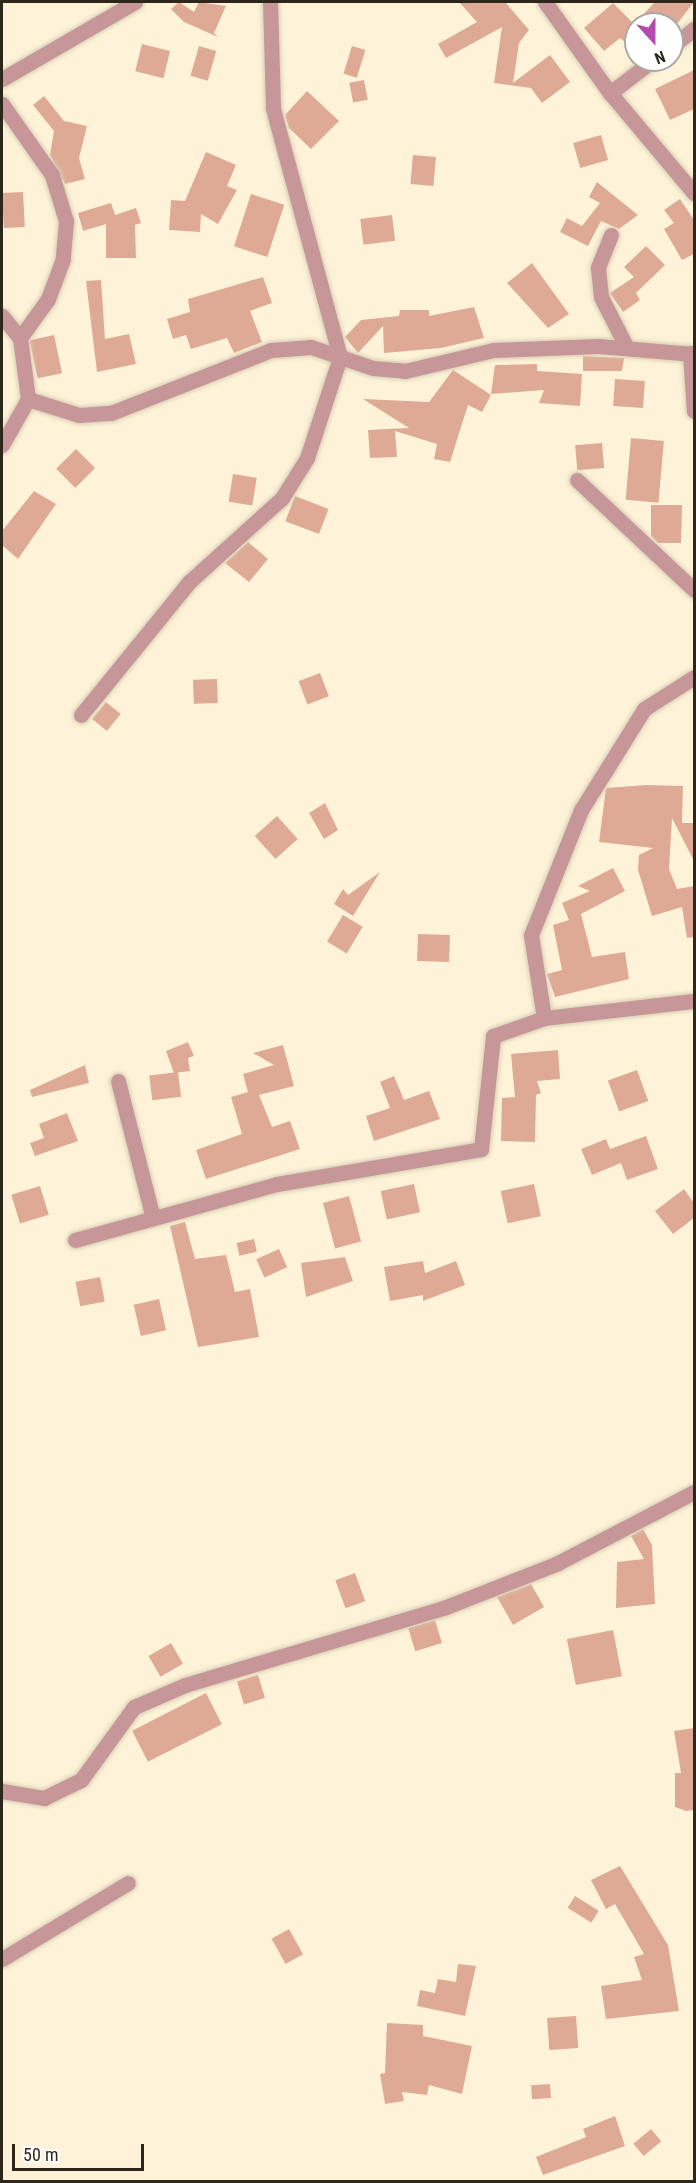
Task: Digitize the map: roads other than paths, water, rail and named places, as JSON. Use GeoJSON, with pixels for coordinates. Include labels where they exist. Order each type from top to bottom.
{"type":"FeatureCollection","features":[{"type":"Feature","properties":{"kind":"street"},"geometry":{"type":"LineString","coordinates":[[2,79],[135,2]]}},
{"type":"Feature","properties":{"kind":"street"},"geometry":{"type":"LineString","coordinates":[[81,715],[189,582],[282,498],[307,458],[340,357],[273,108],[270,2]]}},
{"type":"Feature","properties":{"kind":"street"},"geometry":{"type":"LineString","coordinates":[[545,2],[610,93],[694,193]]}},
{"type":"Feature","properties":{"kind":"street"},"geometry":{"type":"LineString","coordinates":[[610,93],[637,72]]}},
{"type":"Feature","properties":{"kind":"street"},"geometry":{"type":"LineString","coordinates":[[2,104],[52,175],[66,221],[63,259],[48,299],[20,338]]}},
{"type":"Feature","properties":{"kind":"street"},"geometry":{"type":"LineString","coordinates":[[611,236],[598,268],[601,297],[627,348]]}},
{"type":"Feature","properties":{"kind":"street"},"geometry":{"type":"LineString","coordinates":[[2,316],[20,338],[28,399],[2,445]]}},
{"type":"Feature","properties":{"kind":"street"},"geometry":{"type":"LineString","coordinates":[[28,399],[78,415],[111,413],[271,350],[311,347],[373,369],[405,371],[494,350],[627,348],[692,354],[694,411]]}},
{"type":"Feature","properties":{"kind":"street"},"geometry":{"type":"LineString","coordinates":[[577,480],[694,590]]}},
{"type":"Feature","properties":{"kind":"street"},"geometry":{"type":"LineString","coordinates":[[544,1018],[531,935],[581,810],[644,709],[694,677]]}},
{"type":"Feature","properties":{"kind":"street"},"geometry":{"type":"LineString","coordinates":[[75,1240],[277,1184],[481,1149],[493,1036],[544,1018],[694,1001]]}},
{"type":"Feature","properties":{"kind":"street"},"geometry":{"type":"LineString","coordinates":[[118,1081],[153,1218]]}},
{"type":"Feature","properties":{"kind":"street"},"geometry":{"type":"LineString","coordinates":[[2,1791],[44,1798],[81,1780],[134,1707],[185,1684],[446,1607],[558,1563],[694,1492]]}},
{"type":"Feature","properties":{"kind":"street"},"geometry":{"type":"LineString","coordinates":[[2,1959],[128,1883]]}}]}
